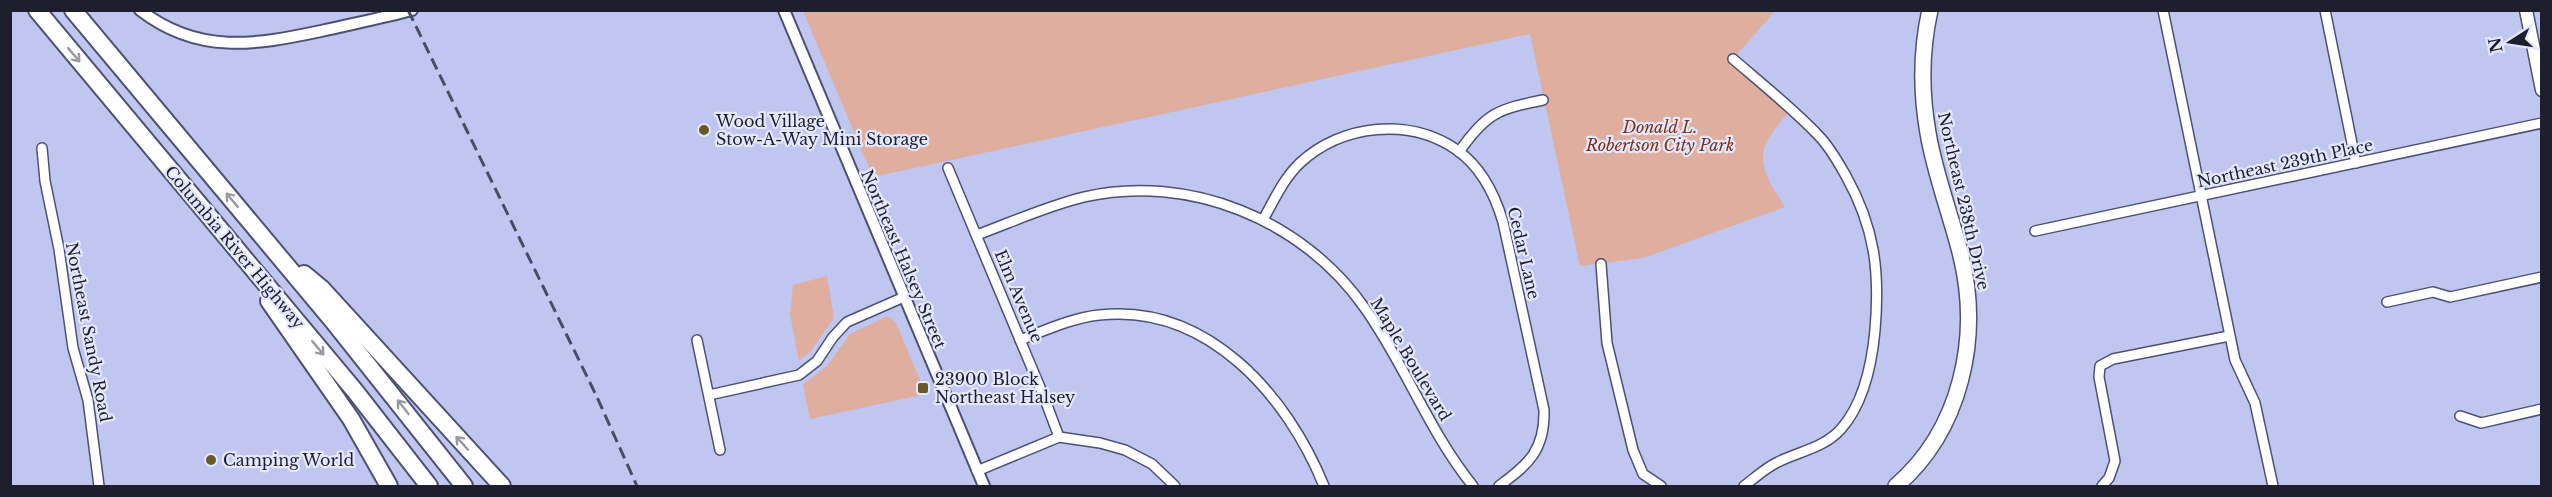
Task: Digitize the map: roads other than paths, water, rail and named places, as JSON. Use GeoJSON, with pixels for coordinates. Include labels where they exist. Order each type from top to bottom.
{"type":"FeatureCollection","features":[{"type":"Feature","properties":{"kind":"highway","name":"Columbia River Highway"},"geometry":{"type":"LineString","coordinates":[[37,10],[355,391],[429,486]]}},
{"type":"Feature","properties":{"kind":"highway","name":"Columbia River Highway"},"geometry":{"type":"LineString","coordinates":[[73,10],[382,381],[464,486]]}},
{"type":"Feature","properties":{"kind":"highway","name":"Northeast 238th Drive"},"geometry":{"type":"LineString","coordinates":[[1896,486],[1921,460],[1953,406],[1967,353],[1969,328],[1969,306],[1962,257],[1930,144],[1924,107],[1925,49],[1930,10]]}},
{"type":"Feature","properties":{"kind":"highway"},"geometry":{"type":"LineString","coordinates":[[270,245],[322,289],[502,486]]}},
{"type":"Feature","properties":{"kind":"highway"},"geometry":{"type":"LineString","coordinates":[[240,254],[278,317],[363,438],[389,486]]}},
{"type":"Feature","properties":{"kind":"main road"},"geometry":{"type":"LineString","coordinates":[[2526,10],[2541,90]]}},
{"type":"Feature","properties":{"kind":"street"},"geometry":{"type":"LineString","coordinates":[[140,10],[183,35],[235,45],[266,42],[412,10]]}},
{"type":"Feature","properties":{"kind":"street","name":"Northeast Halsey Street"},"geometry":{"type":"LineString","coordinates":[[784,10],[984,486]]}},
{"type":"Feature","properties":{"kind":"street"},"geometry":{"type":"LineString","coordinates":[[2163,10],[2229,336],[2235,360],[2255,403],[2273,486]]}},
{"type":"Feature","properties":{"kind":"street"},"geometry":{"type":"LineString","coordinates":[[2325,10],[2356,163]]}},
{"type":"Feature","properties":{"kind":"street"},"geometry":{"type":"LineString","coordinates":[[1733,59],[1818,135],[1834,154],[1863,209],[1872,238],[1876,264],[1874,343],[1864,387],[1851,414],[1842,428],[1819,447],[1778,462],[1744,486]]}},
{"type":"Feature","properties":{"kind":"street"},"geometry":{"type":"LineString","coordinates":[[1459,152],[1470,135],[1491,115],[1511,107],[1543,100]]}},
{"type":"Feature","properties":{"kind":"street","name":"Northeast 239th Place"},"geometry":{"type":"LineString","coordinates":[[2035,231],[2541,123]]}},
{"type":"Feature","properties":{"kind":"street","name":"Cedar Lane"},"geometry":{"type":"LineString","coordinates":[[1263,219],[1281,187],[1300,163],[1315,150],[1338,138],[1372,129],[1401,130],[1445,143],[1459,152],[1485,182],[1496,201],[1503,222],[1544,410],[1542,436],[1538,448],[1522,468],[1499,486]]}},
{"type":"Feature","properties":{"kind":"street","name":"Northeast Sandy Road"},"geometry":{"type":"LineString","coordinates":[[42,148],[45,182],[59,249],[74,348],[88,400],[99,486]]}},
{"type":"Feature","properties":{"kind":"street","name":"Elm Avenue"},"geometry":{"type":"LineString","coordinates":[[948,168],[1059,437]]}},
{"type":"Feature","properties":{"kind":"street","name":"Maple Boulevard"},"geometry":{"type":"LineString","coordinates":[[976,235],[1084,197],[1132,192],[1160,192],[1198,197],[1263,219],[1310,250],[1334,272],[1364,307],[1441,441],[1473,486]]}},
{"type":"Feature","properties":{"kind":"street"},"geometry":{"type":"LineString","coordinates":[[1601,264],[1607,343],[1633,450],[1642,474],[1660,486]]}},
{"type":"Feature","properties":{"kind":"street"},"geometry":{"type":"LineString","coordinates":[[2387,302],[2433,292],[2450,297],[2541,277]]}},
{"type":"Feature","properties":{"kind":"street"},"geometry":{"type":"LineString","coordinates":[[709,395],[799,375],[817,361],[833,337],[848,322],[904,297]]}},
{"type":"Feature","properties":{"kind":"street"},"geometry":{"type":"LineString","coordinates":[[1020,340],[1071,321],[1115,314],[1154,317],[1200,334],[1230,354],[1265,388],[1293,426],[1324,486]]}},
{"type":"Feature","properties":{"kind":"street"},"geometry":{"type":"LineString","coordinates":[[2102,486],[2109,478],[2115,461],[2099,377],[2100,366],[2113,358],[2229,336]]}},
{"type":"Feature","properties":{"kind":"street"},"geometry":{"type":"LineString","coordinates":[[697,340],[720,450]]}},
{"type":"Feature","properties":{"kind":"street"},"geometry":{"type":"LineString","coordinates":[[2460,416],[2481,423],[2541,409]]}},
{"type":"Feature","properties":{"kind":"street"},"geometry":{"type":"LineString","coordinates":[[977,471],[1059,437],[1100,443],[1125,450],[1152,464],[1175,486]]}},
{"type":"Feature","properties":{"kind":"railway"},"geometry":{"type":"LineString","coordinates":[[408,10],[596,395],[637,486]]}},
{"type":"Feature","properties":{"kind":"place","name":"Wood Village Stow-A-Way Mini Storage"},"geometry":{"type":"Point","coordinates":[704,130]}},
{"type":"Feature","properties":{"kind":"place","name":"23900 Block Northeast Halsey"},"geometry":{"type":"Point","coordinates":[923,388]}},
{"type":"Feature","properties":{"kind":"place","name":"Camping World"},"geometry":{"type":"Point","coordinates":[211,460]}},
{"type":"Feature","properties":{"kind":"park label","name":"Donald L. Robertson City Park"},"geometry":{"type":"Point","coordinates":[1660,136]}}]}
